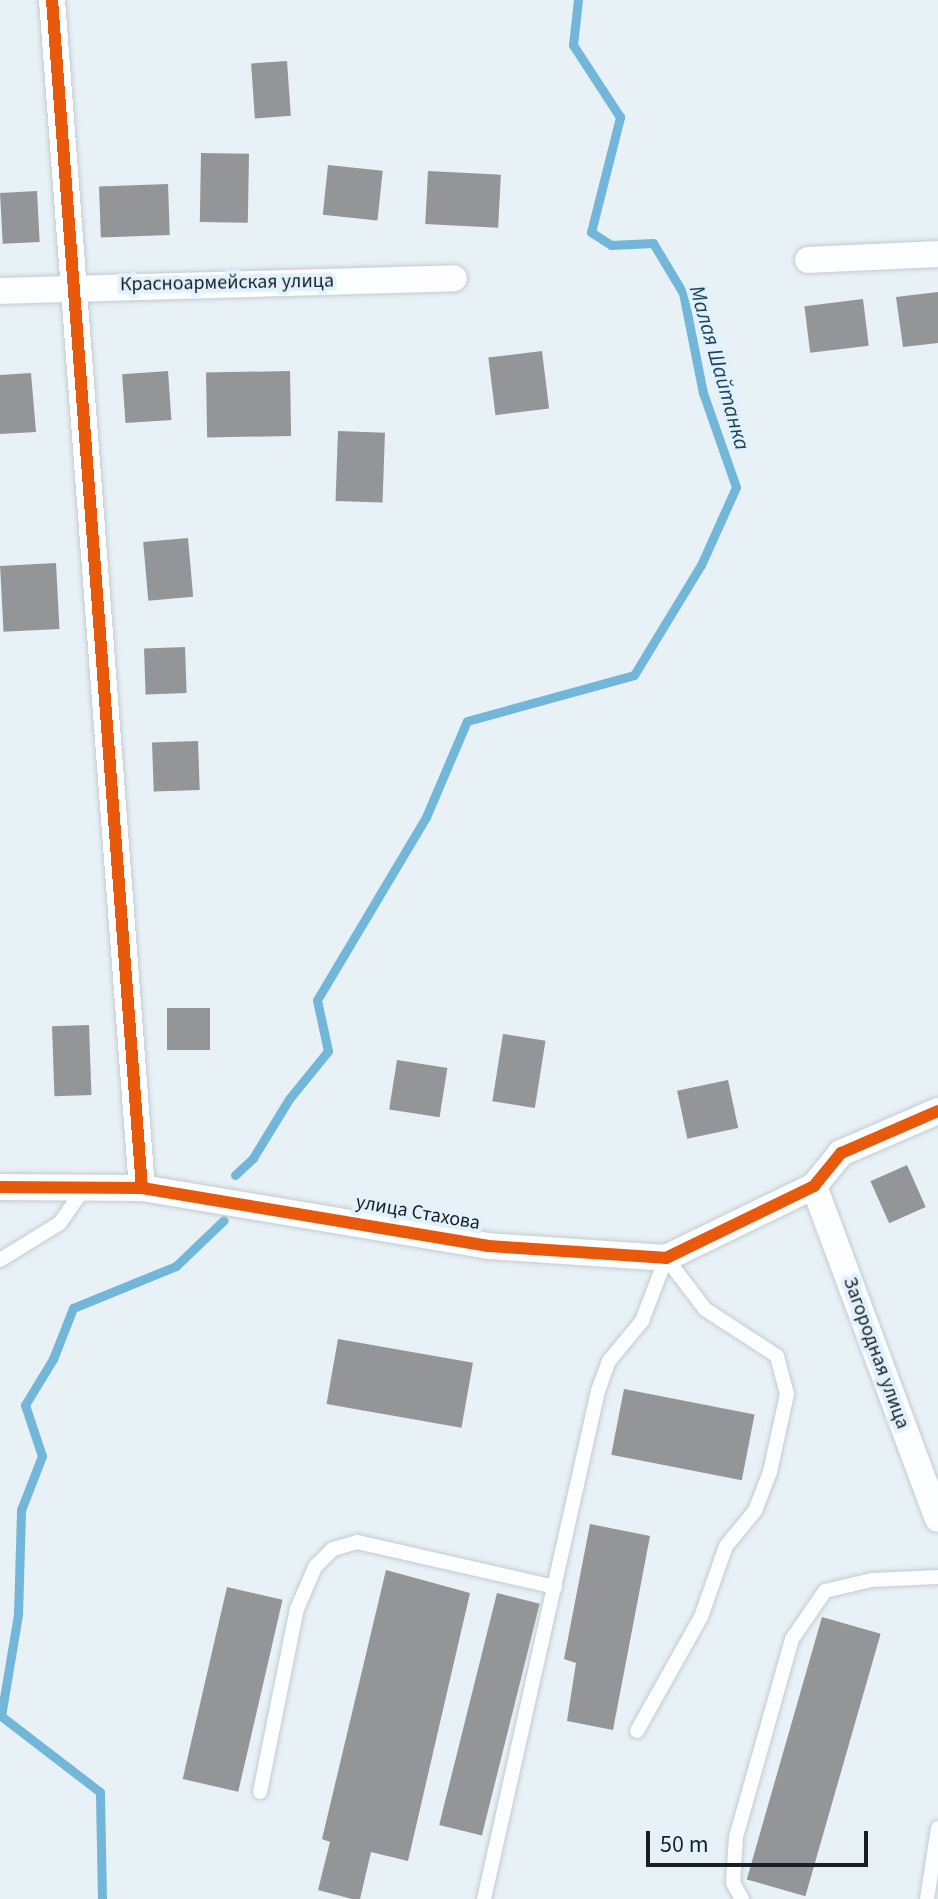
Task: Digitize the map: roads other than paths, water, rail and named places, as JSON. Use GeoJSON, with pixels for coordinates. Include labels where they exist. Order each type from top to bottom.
{"type":"FeatureCollection","features":[{"type":"Feature","properties":{"kind":"street"},"geometry":{"type":"LineString","coordinates":[[52,0],[142,1188]]}},
{"type":"Feature","properties":{"kind":"street"},"geometry":{"type":"LineString","coordinates":[[808,260],[938,254]]}},
{"type":"Feature","properties":{"kind":"street","name":"Красноармейская улица"},"geometry":{"type":"LineString","coordinates":[[0,291],[75,286],[454,278]]}},
{"type":"Feature","properties":{"kind":"street"},"geometry":{"type":"LineString","coordinates":[[814,1186],[841,1153],[938,1111]]}},
{"type":"Feature","properties":{"kind":"street","name":"улица Стахова"},"geometry":{"type":"LineString","coordinates":[[0,1187],[142,1188],[487,1246],[666,1258],[814,1186]]}},
{"type":"Feature","properties":{"kind":"street","name":"Загородная улица"},"geometry":{"type":"LineString","coordinates":[[814,1186],[938,1519]]}},
{"type":"Feature","properties":{"kind":"lane"},"geometry":{"type":"LineString","coordinates":[[0,1260],[60,1223],[85,1187]]}},
{"type":"Feature","properties":{"kind":"lane"},"geometry":{"type":"LineString","coordinates":[[484,1899],[598,1391],[609,1361],[642,1321],[666,1258]]}},
{"type":"Feature","properties":{"kind":"lane"},"geometry":{"type":"LineString","coordinates":[[637,1731],[701,1617],[726,1546],[755,1511],[770,1472],[787,1394],[777,1356],[705,1309],[666,1258]]}},
{"type":"Feature","properties":{"kind":"lane"},"geometry":{"type":"LineString","coordinates":[[260,1792],[297,1609],[315,1567],[333,1549],[357,1542],[555,1587]]}},
{"type":"Feature","properties":{"kind":"lane"},"geometry":{"type":"LineString","coordinates":[[742,1899],[733,1883],[736,1837],[792,1639],[825,1591],[872,1580],[938,1577]]}},
{"type":"Feature","properties":{"kind":"lane"},"geometry":{"type":"LineString","coordinates":[[927,1899],[938,1828]]}},
{"type":"Feature","properties":{"kind":"waterway","name":"Малая Шайтанка"},"geometry":{"type":"LineString","coordinates":[[235,1175],[253,1158],[289,1099],[328,1051],[317,1000],[426,817],[467,721],[634,675],[701,565],[736,487],[703,393],[683,293],[653,243],[611,245],[591,232],[620,117],[573,45],[578,0]]}},
{"type":"Feature","properties":{"kind":"waterway","name":"Малая Шайтанка"},"geometry":{"type":"LineString","coordinates":[[102,1899],[100,1792],[1,1716],[18,1614],[21,1510],[42,1456],[25,1405],[53,1359],[73,1308],[176,1266],[224,1220]]}}]}
